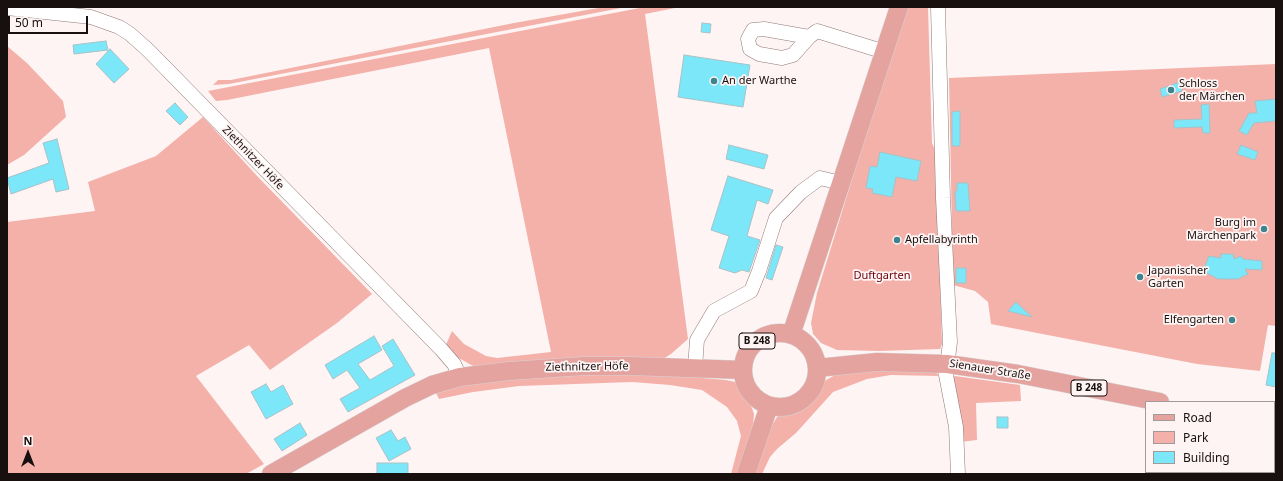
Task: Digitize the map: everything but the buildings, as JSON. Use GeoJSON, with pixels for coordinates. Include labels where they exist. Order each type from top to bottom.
{"type":"FeatureCollection","features":[{"type":"Feature","properties":{"kind":"main road"},"geometry":{"type":"LineString","coordinates":[[791,335],[899,7]]}},
{"type":"Feature","properties":{"kind":"main road","name":"B 248"},"geometry":{"type":"LineString","coordinates":[[743,370],[745,359],[750,349],[758,340],[768,335],[780,333],[791,335],[801,340],[809,347],[815,356],[817,368]]}},
{"type":"Feature","properties":{"kind":"main road","name":"Sienauer Straße"},"geometry":{"type":"LineString","coordinates":[[817,368],[877,362],[947,364],[1012,373],[1155,401]]}},
{"type":"Feature","properties":{"kind":"main road","name":"Ziethnitzer Höfe"},"geometry":{"type":"LineString","coordinates":[[271,474],[405,398],[432,386],[460,377],[503,371],[570,367],[630,366],[743,370]]}},
{"type":"Feature","properties":{"kind":"main road"},"geometry":{"type":"LineString","coordinates":[[743,370],[745,382],[750,392],[769,406],[779,408],[799,402],[808,396],[817,377],[817,368]]}},
{"type":"Feature","properties":{"kind":"main road"},"geometry":{"type":"LineString","coordinates":[[746,474],[769,406]]}},
{"type":"Feature","properties":{"kind":"street"},"geometry":{"type":"LineString","coordinates":[[938,7],[943,198],[950,337],[946,379],[956,427],[958,474]]}},
{"type":"Feature","properties":{"kind":"street","name":"Ziethnitzer Höfe"},"geometry":{"type":"LineString","coordinates":[[8,8],[91,17],[113,24],[130,34],[148,50],[441,349],[454,364],[460,377]]}},
{"type":"Feature","properties":{"kind":"street"},"geometry":{"type":"LineString","coordinates":[[809,37],[817,31],[885,52]]}},
{"type":"Feature","properties":{"kind":"street"},"geometry":{"type":"LineString","coordinates":[[695,368],[697,340],[714,311],[751,292],[776,218],[801,192],[820,178],[841,183]]}},
{"type":"Feature","properties":{"kind":"green space"},"geometry":{"type":"Polygon","coordinates":[[[604,7],[626,7],[229,84],[213,85],[218,80],[231,80],[514,23],[604,7]]]}},
{"type":"Feature","properties":{"kind":"green space"},"geometry":{"type":"Polygon","coordinates":[[[645,7],[680,7],[645,14],[688,339],[663,359],[475,367],[455,356],[445,347],[452,331],[464,344],[486,356],[497,358],[551,352],[489,48],[227,100],[216,101],[208,91],[645,7]]]}},
{"type":"Feature","properties":{"kind":"green space","name":"Duftgarten"},"geometry":{"type":"Polygon","coordinates":[[[905,7],[928,7],[932,143],[936,152],[942,344],[940,349],[879,351],[837,350],[821,343],[813,334],[811,323],[817,293],[905,7]]]}},
{"type":"Feature","properties":{"kind":"green space"},"geometry":{"type":"Polygon","coordinates":[[[7,46],[27,63],[63,101],[66,117],[24,155],[7,165],[7,46]]]}},
{"type":"Feature","properties":{"kind":"green space"},"geometry":{"type":"Polygon","coordinates":[[[1276,64],[1276,326],[1268,325],[1260,371],[1197,364],[991,324],[988,302],[975,291],[953,285],[949,78],[1276,64]]]}},
{"type":"Feature","properties":{"kind":"green space"},"geometry":{"type":"Polygon","coordinates":[[[203,117],[258,177],[372,294],[337,323],[270,370],[249,345],[196,376],[264,464],[246,474],[7,474],[7,222],[95,211],[88,182],[156,156],[203,117]]]}},
{"type":"Feature","properties":{"kind":"green space"},"geometry":{"type":"Polygon","coordinates":[[[879,368],[937,372],[938,376],[891,375],[867,379],[833,392],[796,433],[770,457],[762,474],[753,474],[771,427],[777,417],[781,414],[790,413],[808,403],[823,382],[835,375],[879,368]]]}},
{"type":"Feature","properties":{"kind":"green space"},"geometry":{"type":"Polygon","coordinates":[[[633,372],[726,380],[735,382],[740,386],[749,400],[754,414],[753,427],[740,474],[731,474],[741,436],[737,421],[727,407],[702,390],[670,385],[632,382],[519,386],[473,392],[439,399],[435,391],[475,380],[633,372]]]}},
{"type":"Feature","properties":{"kind":"green space"},"geometry":{"type":"Polygon","coordinates":[[[955,376],[1020,385],[1021,401],[976,403],[977,440],[960,442],[952,377],[955,376]]]}},
{"type":"Feature","properties":{"kind":"place","name":"An der Warthe"},"geometry":{"type":"Point","coordinates":[714,81]}},
{"type":"Feature","properties":{"kind":"place","name":"Schloss der Märchen"},"geometry":{"type":"Point","coordinates":[1171,90]}},
{"type":"Feature","properties":{"kind":"place","name":"Burg im Märchenpark"},"geometry":{"type":"Point","coordinates":[1264,229]}},
{"type":"Feature","properties":{"kind":"place","name":"Apfellabyrinth"},"geometry":{"type":"Point","coordinates":[897,240]}},
{"type":"Feature","properties":{"kind":"place","name":"Japanischer Garten"},"geometry":{"type":"Point","coordinates":[1140,277]}},
{"type":"Feature","properties":{"kind":"place","name":"Elfengarten"},"geometry":{"type":"Point","coordinates":[1232,320]}}]}
